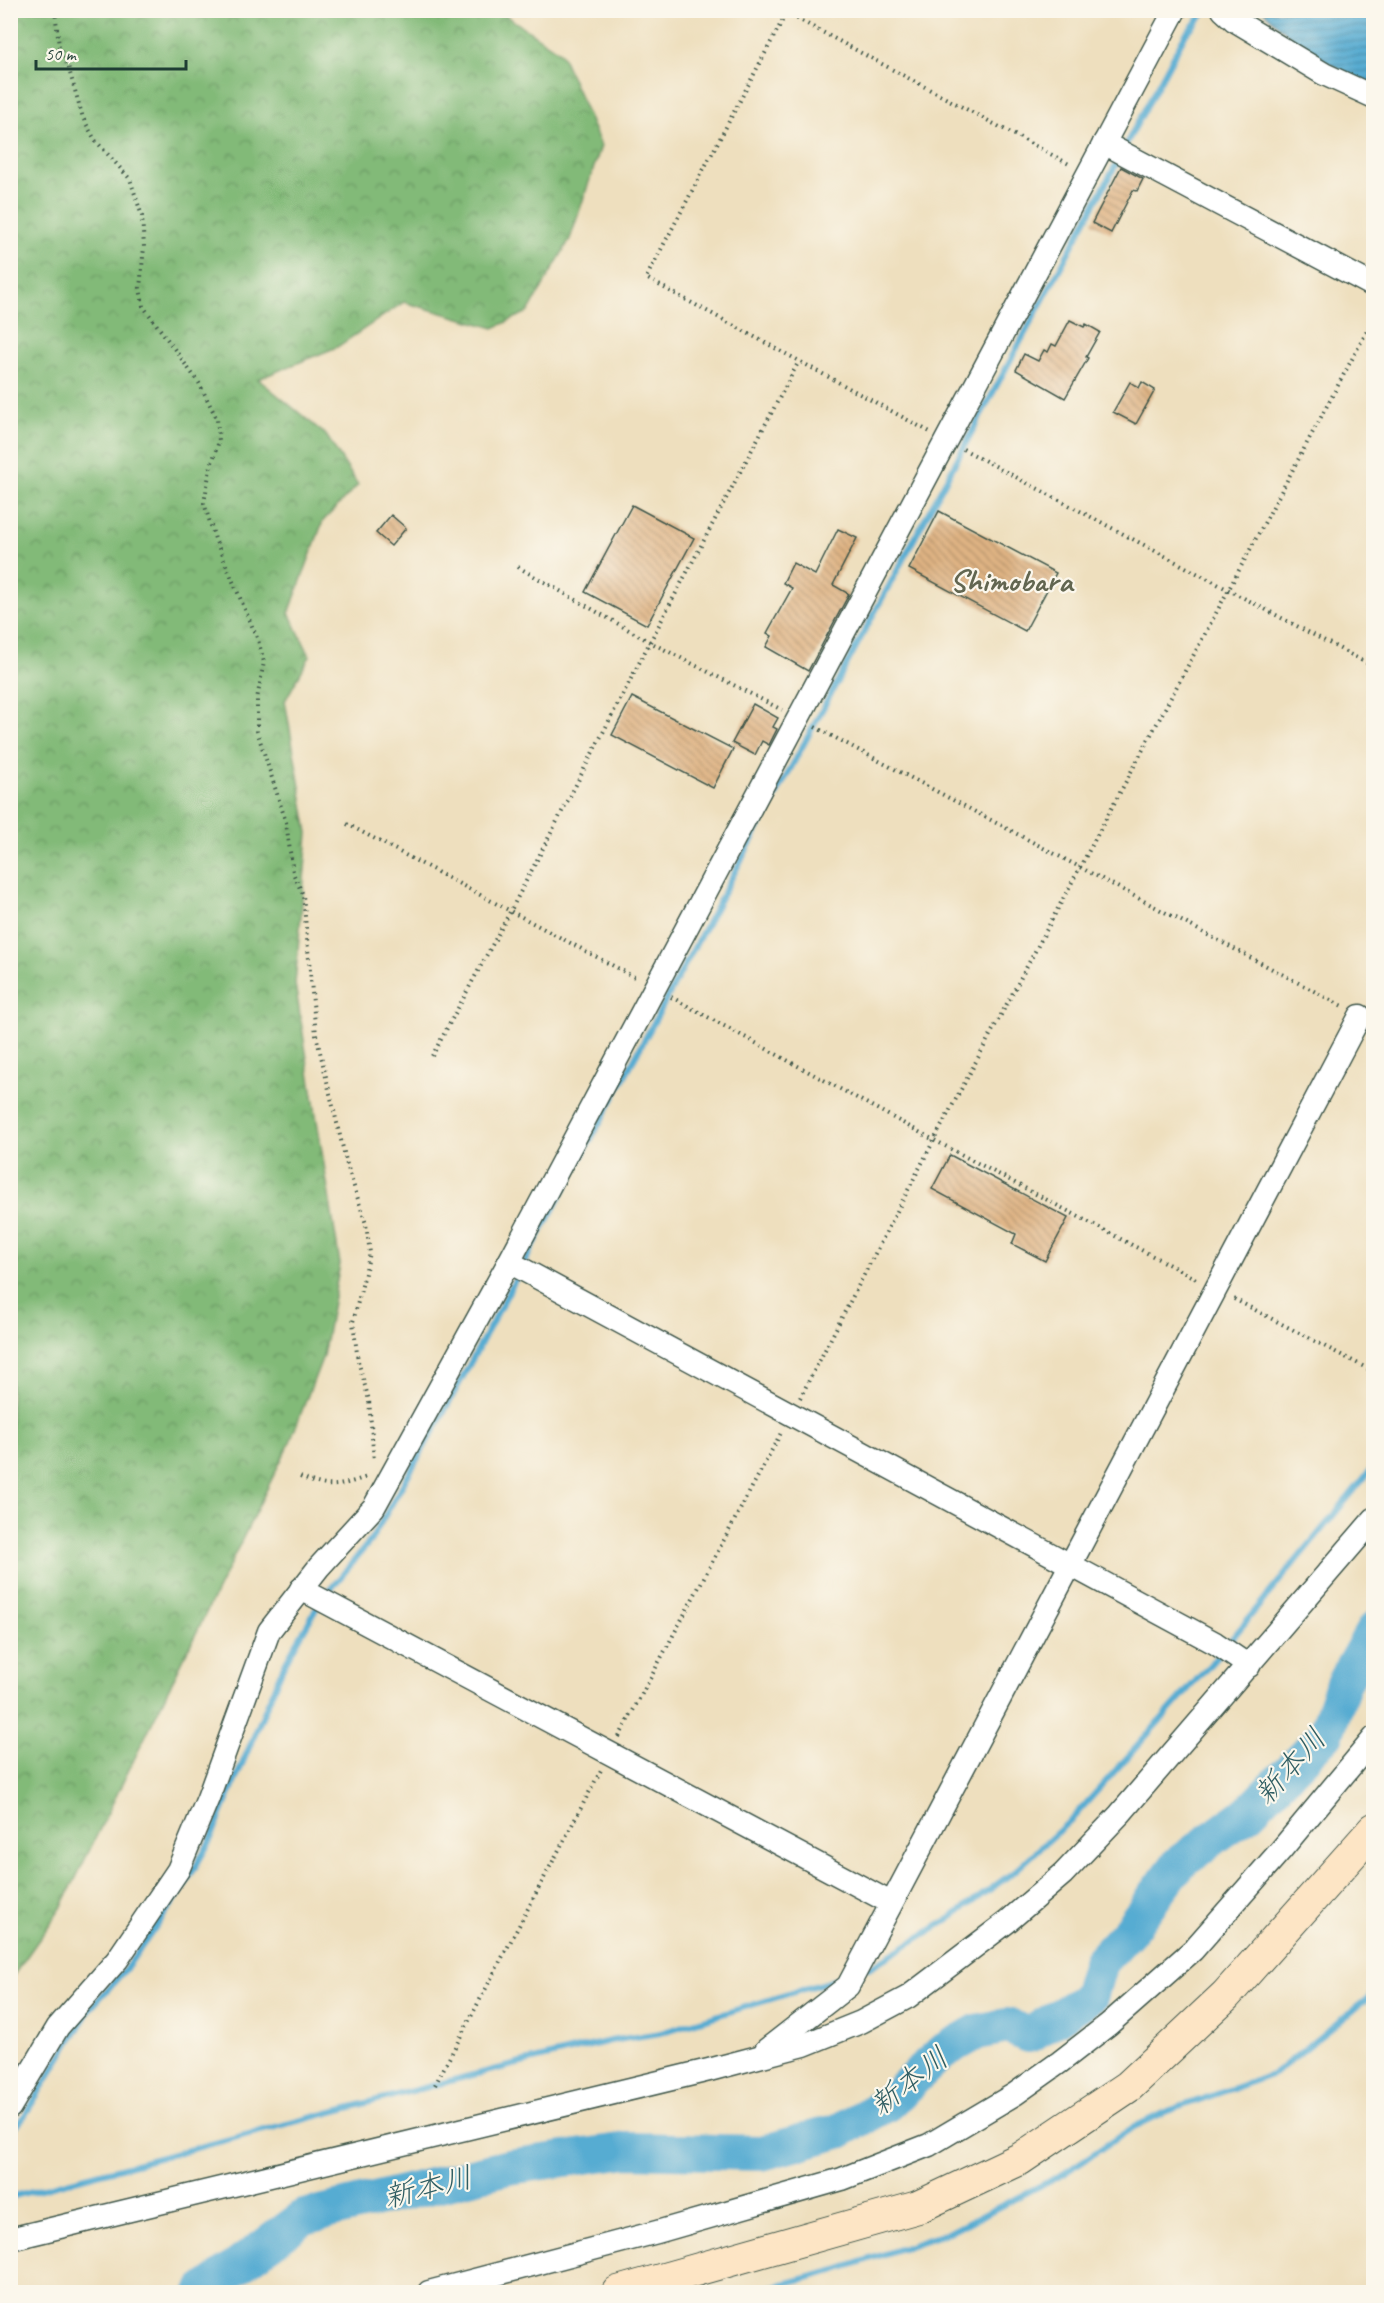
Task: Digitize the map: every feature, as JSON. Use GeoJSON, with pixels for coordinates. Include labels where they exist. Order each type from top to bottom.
{"type":"FeatureCollection","features":[{"type":"Feature","properties":{"kind":"street"},"geometry":{"type":"LineString","coordinates":[[10,2107],[58,2026],[117,1960],[178,1870],[208,1798],[269,1632],[301,1589],[374,1507],[384,1475],[509,1262],[1174,10]]}},
{"type":"Feature","properties":{"kind":"street"},"geometry":{"type":"LineString","coordinates":[[1223,10],[1234,20],[1324,74],[1374,97]]}},
{"type":"Feature","properties":{"kind":"street"},"geometry":{"type":"LineString","coordinates":[[1104,143],[1374,286]]}},
{"type":"Feature","properties":{"kind":"street"},"geometry":{"type":"LineString","coordinates":[[755,2058],[848,1986],[1360,1016]]}},
{"type":"Feature","properties":{"kind":"street"},"geometry":{"type":"LineString","coordinates":[[509,1262],[1215,1643],[1249,1666]]}},
{"type":"Feature","properties":{"kind":"street"},"geometry":{"type":"LineString","coordinates":[[10,2239],[755,2058],[804,2045],[861,2022],[908,1997],[1007,1922],[1063,1874],[1120,1814],[1374,1519]]}},
{"type":"Feature","properties":{"kind":"street"},"geometry":{"type":"LineString","coordinates":[[301,1589],[891,1903]]}},
{"type":"Feature","properties":{"kind":"street"},"geometry":{"type":"LineString","coordinates":[[429,2292],[657,2232],[842,2179],[929,2145],[1015,2094],[1060,2062],[1109,2024],[1193,1950],[1281,1850],[1374,1738]]}},
{"type":"Feature","properties":{"kind":"street"},"geometry":{"type":"LineString","coordinates":[[618,2292],[918,2207],[1020,2159],[1129,2086],[1227,1995],[1374,1829]]}},
{"type":"Feature","properties":{"kind":"path"},"geometry":{"type":"LineString","coordinates":[[55,10],[58,47],[68,66],[83,118],[94,140],[130,179],[142,216],[144,247],[140,288],[143,306],[200,383],[217,418],[219,441],[210,469],[204,503],[215,539],[258,640],[264,662],[257,699],[257,731],[286,822],[293,873],[303,895],[316,1035],[346,1165],[366,1224],[370,1253],[353,1322],[358,1361],[369,1400],[370,1430],[384,1475],[337,1487],[318,1484],[300,1477]]}},
{"type":"Feature","properties":{"kind":"path"},"geometry":{"type":"LineString","coordinates":[[782,10],[1087,174]]}},
{"type":"Feature","properties":{"kind":"path"},"geometry":{"type":"LineString","coordinates":[[788,12],[646,278],[1374,667]]}},
{"type":"Feature","properties":{"kind":"path"},"geometry":{"type":"LineString","coordinates":[[435,2085],[934,1140],[1374,318]]}},
{"type":"Feature","properties":{"kind":"path"},"geometry":{"type":"LineString","coordinates":[[432,1056],[799,361]]}},
{"type":"Feature","properties":{"kind":"path"},"geometry":{"type":"LineString","coordinates":[[518,567],[650,642],[1360,1016]]}},
{"type":"Feature","properties":{"kind":"path"},"geometry":{"type":"LineString","coordinates":[[347,824],[934,1140],[1374,1372]]}},
{"type":"Feature","properties":{"kind":"green space"},"geometry":{"type":"Polygon","coordinates":[[[11,10],[499,11],[561,53],[601,146],[570,239],[528,312],[494,328],[404,302],[337,347],[258,379],[326,435],[358,485],[323,521],[289,613],[310,656],[285,701],[308,833],[295,984],[340,1264],[323,1356],[290,1442],[61,1908],[11,1979],[11,10]]]}},
{"type":"Feature","properties":{"kind":"water"},"geometry":{"type":"Polygon","coordinates":[[[1263,11],[1373,11],[1373,88],[1302,48],[1263,11]]]}},
{"type":"Feature","properties":{"kind":"building"},"geometry":{"type":"Polygon","coordinates":[[[1121,167],[1143,179],[1137,191],[1133,190],[1111,233],[1092,223],[1121,167]]]}},
{"type":"Feature","properties":{"kind":"building"},"geometry":{"type":"Polygon","coordinates":[[[1070,320],[1084,327],[1086,324],[1100,332],[1065,398],[1016,370],[1024,354],[1038,361],[1044,350],[1048,352],[1052,344],[1056,346],[1070,320]]]}},
{"type":"Feature","properties":{"kind":"building"},"geometry":{"type":"Polygon","coordinates":[[[1130,382],[1139,388],[1142,382],[1155,390],[1136,424],[1113,412],[1130,382]]]}},
{"type":"Feature","properties":{"kind":"building"},"geometry":{"type":"Polygon","coordinates":[[[632,505],[694,538],[647,625],[585,592],[632,505]]]}},
{"type":"Feature","properties":{"kind":"building"},"geometry":{"type":"Polygon","coordinates":[[[939,511],[1056,573],[1025,631],[909,569],[939,511]]]}},
{"type":"Feature","properties":{"kind":"building"},"geometry":{"type":"Polygon","coordinates":[[[391,515],[406,528],[391,546],[376,533],[391,515]]]}},
{"type":"Feature","properties":{"kind":"building"},"geometry":{"type":"Polygon","coordinates":[[[838,529],[857,538],[833,585],[849,594],[808,671],[766,647],[772,636],[767,633],[792,588],[783,583],[793,563],[815,575],[838,529]]]}},
{"type":"Feature","properties":{"kind":"building"},"geometry":{"type":"Polygon","coordinates":[[[632,697],[733,749],[713,788],[612,735],[632,697]]]}},
{"type":"Feature","properties":{"kind":"building"},"geometry":{"type":"Polygon","coordinates":[[[753,704],[778,718],[773,727],[777,729],[769,745],[762,741],[755,755],[732,743],[753,704]]]}},
{"type":"Feature","properties":{"kind":"building"},"geometry":{"type":"Polygon","coordinates":[[[950,1155],[1068,1218],[1045,1261],[1012,1244],[1016,1234],[932,1189],[950,1155]]]}},
{"type":"Feature","properties":{"kind":"waterway"},"geometry":{"type":"LineString","coordinates":[[1124,148],[1185,35],[1207,10]]}},
{"type":"Feature","properties":{"kind":"waterway"},"geometry":{"type":"LineString","coordinates":[[10,2133],[25,2115],[90,2009],[125,1970],[182,1890],[209,1843],[283,1667],[320,1602],[371,1540],[438,1423],[1120,157]]}},
{"type":"Feature","properties":{"kind":"waterway"},"geometry":{"type":"LineString","coordinates":[[869,1968],[951,1918],[1015,1871],[1073,1818],[1216,1658],[1374,1466]]}},
{"type":"Feature","properties":{"kind":"waterway","name":"新本川"},"geometry":{"type":"LineString","coordinates":[[203,2292],[304,2217],[509,2167],[627,2150],[762,2153],[839,2131],[887,2104],[942,2052],[977,2032],[1007,2026],[1029,2035],[1090,1997],[1100,1962],[1129,1931],[1179,1863],[1249,1812],[1326,1734],[1343,1684],[1374,1629]]}},
{"type":"Feature","properties":{"kind":"waterway"},"geometry":{"type":"LineString","coordinates":[[10,2197],[465,2077],[610,2041],[660,2033],[837,1979]]}},
{"type":"Feature","properties":{"kind":"waterway"},"geometry":{"type":"LineString","coordinates":[[753,2292],[837,2270],[950,2232],[1063,2174],[1132,2128],[1165,2112],[1274,2074],[1374,1993]]}},
{"type":"Feature","properties":{"kind":"district","name":"Shimobara"},"geometry":{"type":"Point","coordinates":[1011,580]}}]}
